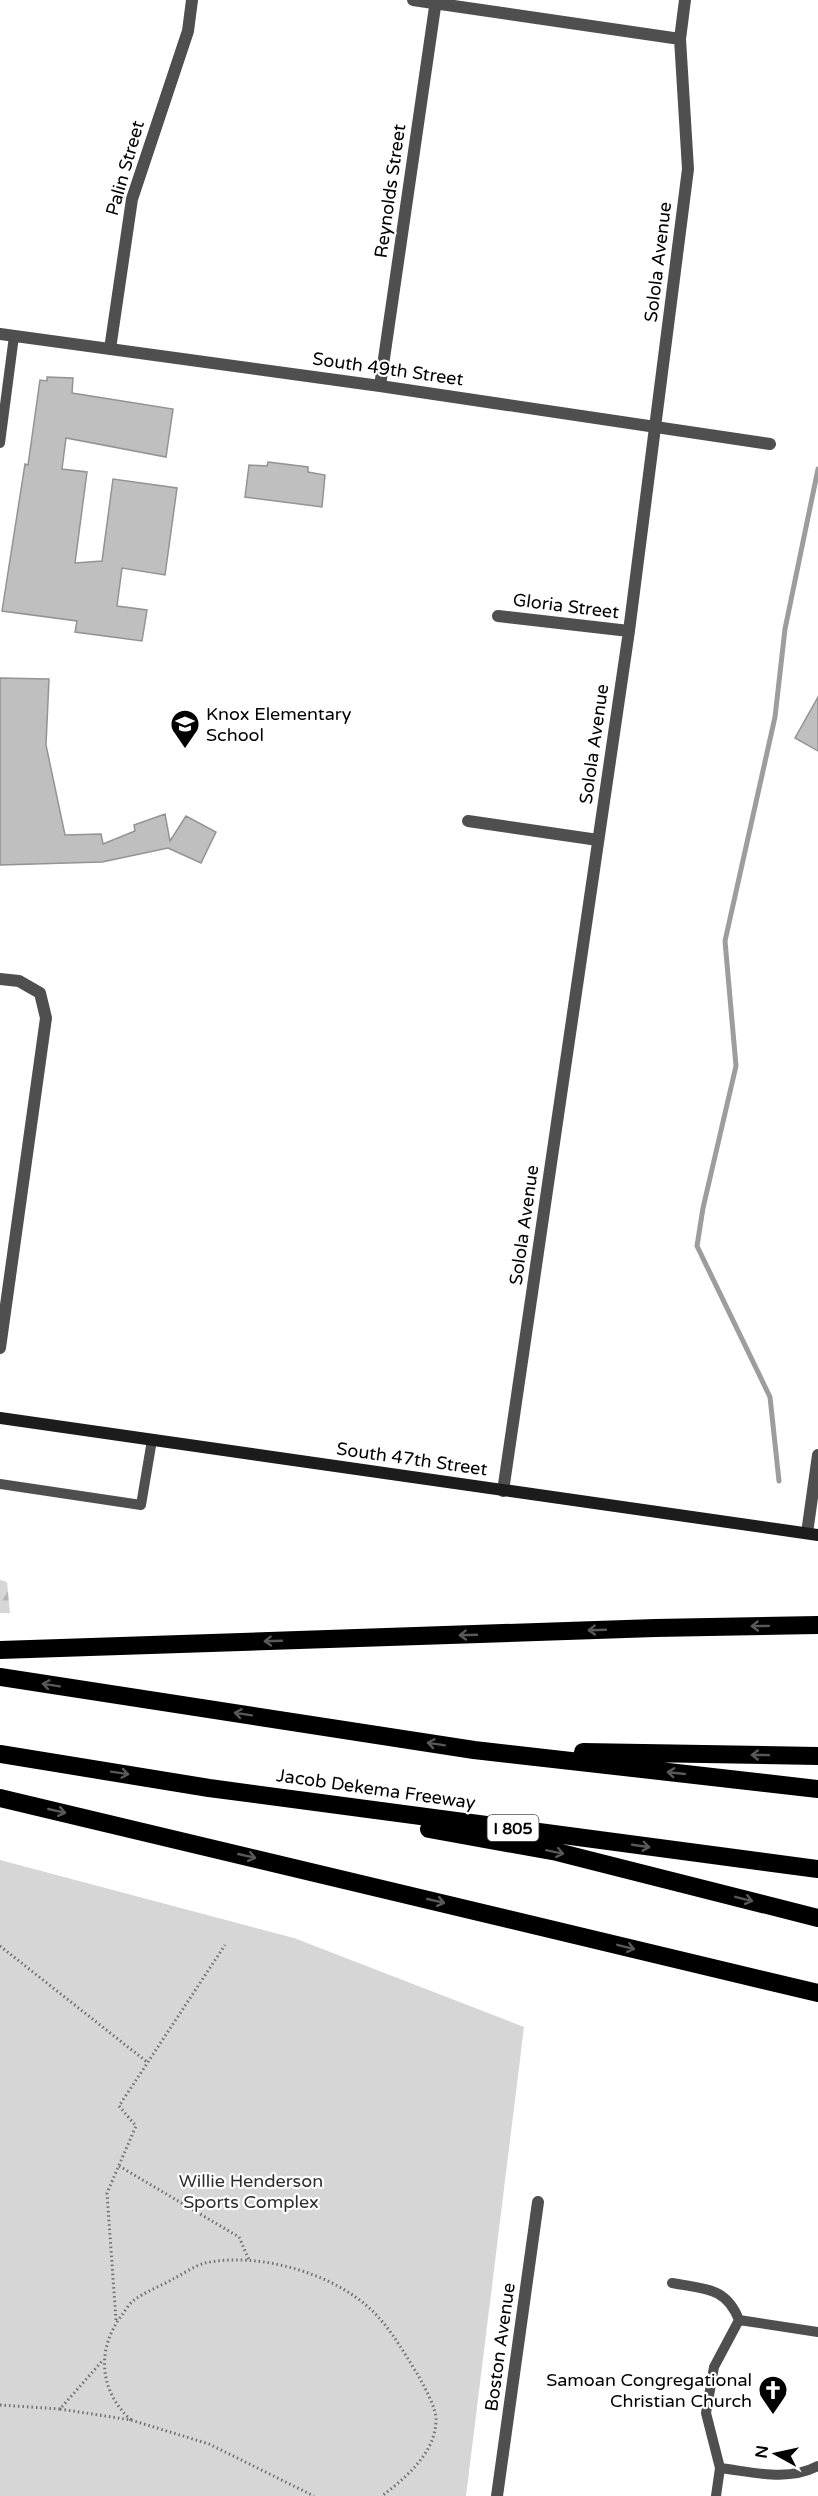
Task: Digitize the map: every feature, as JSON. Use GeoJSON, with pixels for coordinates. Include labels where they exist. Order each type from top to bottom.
{"type":"FeatureCollection","features":[{"type":"Feature","properties":{"kind":"highway"},"geometry":{"type":"LineString","coordinates":[[0,1650],[655,1628],[818,1625]]}},
{"type":"Feature","properties":{"kind":"highway"},"geometry":{"type":"LineString","coordinates":[[0,1677],[474,1750],[818,1788]]}},
{"type":"Feature","properties":{"kind":"highway"},"geometry":{"type":"LineString","coordinates":[[474,1750],[818,1756]]}},
{"type":"Feature","properties":{"kind":"highway","name":"Jacob Dekema Freeway"},"geometry":{"type":"LineString","coordinates":[[0,1754],[209,1788],[818,1869]]}},
{"type":"Feature","properties":{"kind":"highway"},"geometry":{"type":"LineString","coordinates":[[209,1788],[557,1852],[818,1918]]}},
{"type":"Feature","properties":{"kind":"highway"},"geometry":{"type":"LineString","coordinates":[[0,1798],[818,1993]]}},
{"type":"Feature","properties":{"kind":"main road","name":"South 47th Street"},"geometry":{"type":"LineString","coordinates":[[0,1418],[812,1534]]}},
{"type":"Feature","properties":{"kind":"street","name":"Palin Street"},"geometry":{"type":"LineString","coordinates":[[110,349],[132,199],[188,31],[192,0]]}},
{"type":"Feature","properties":{"kind":"street"},"geometry":{"type":"LineString","coordinates":[[413,0],[680,39]]}},
{"type":"Feature","properties":{"kind":"street","name":"Solola Avenue"},"geometry":{"type":"LineString","coordinates":[[503,1491],[629,631],[688,169],[680,39],[685,0]]}},
{"type":"Feature","properties":{"kind":"street","name":"Reynolds Street"},"geometry":{"type":"LineString","coordinates":[[380,386],[435,2]]}},
{"type":"Feature","properties":{"kind":"street","name":"South 49th Street"},"geometry":{"type":"LineString","coordinates":[[0,334],[380,386],[770,444]]}},
{"type":"Feature","properties":{"kind":"street","name":"Gloria Street"},"geometry":{"type":"LineString","coordinates":[[498,616],[629,631]]}},
{"type":"Feature","properties":{"kind":"street"},"geometry":{"type":"LineString","coordinates":[[468,821],[598,840]]}},
{"type":"Feature","properties":{"kind":"street"},"geometry":{"type":"LineString","coordinates":[[0,979],[19,981],[40,993],[46,1018],[0,1348]]}},
{"type":"Feature","properties":{"kind":"street"},"geometry":{"type":"LineString","coordinates":[[812,1534],[818,1455]]}},
{"type":"Feature","properties":{"kind":"street","name":"Boston Avenue"},"geometry":{"type":"LineString","coordinates":[[497,2496],[538,2202]]}},
{"type":"Feature","properties":{"kind":"lane"},"geometry":{"type":"LineString","coordinates":[[0,443],[14,336]]}},
{"type":"Feature","properties":{"kind":"lane"},"geometry":{"type":"LineString","coordinates":[[0,1484],[141,1505],[153,1440]]}},
{"type":"Feature","properties":{"kind":"lane"},"geometry":{"type":"LineString","coordinates":[[672,2283],[715,2291],[730,2301],[739,2320]]}},
{"type":"Feature","properties":{"kind":"lane"},"geometry":{"type":"LineString","coordinates":[[739,2320],[818,2331]]}},
{"type":"Feature","properties":{"kind":"lane"},"geometry":{"type":"LineString","coordinates":[[716,2496],[720,2468],[706,2413],[714,2367],[739,2320]]}},
{"type":"Feature","properties":{"kind":"lane"},"geometry":{"type":"LineString","coordinates":[[720,2468],[787,2476],[806,2472],[818,2466]]}},
{"type":"Feature","properties":{"kind":"path"},"geometry":{"type":"LineString","coordinates":[[116,2322],[107,2193],[136,2126],[119,2106],[225,1945]]}},
{"type":"Feature","properties":{"kind":"path"},"geometry":{"type":"LineString","coordinates":[[0,1946],[148,2062]]}},
{"type":"Feature","properties":{"kind":"path"},"geometry":{"type":"LineString","coordinates":[[118,2166],[239,2237],[249,2260]]}},
{"type":"Feature","properties":{"kind":"path"},"geometry":{"type":"LineString","coordinates":[[130,2420],[119,2410],[109,2390],[103,2360],[106,2343],[116,2322],[133,2301],[203,2264],[249,2260],[282,2265],[312,2274],[351,2294],[380,2317],[426,2391],[437,2420],[429,2446],[418,2465],[382,2496]]}},
{"type":"Feature","properties":{"kind":"path"},"geometry":{"type":"LineString","coordinates":[[60,2409],[103,2360]]}},
{"type":"Feature","properties":{"kind":"path"},"geometry":{"type":"LineString","coordinates":[[0,2405],[60,2409],[130,2420],[209,2444],[314,2496]]}},
{"type":"Feature","properties":{"kind":"green space"},"geometry":{"type":"Polygon","coordinates":[[[0,1580],[7,1582],[10,1613],[0,1613],[0,1580]]]}},
{"type":"Feature","properties":{"kind":"green space","name":"Willie Henderson Sports Complex"},"geometry":{"type":"Polygon","coordinates":[[[0,1860],[294,1938],[524,2027],[466,2496],[0,2496],[0,1860]]]}},
{"type":"Feature","properties":{"kind":"building"},"geometry":{"type":"Polygon","coordinates":[[[47,377],[73,378],[72,393],[173,409],[166,457],[66,438],[62,469],[87,472],[75,563],[102,561],[113,479],[177,488],[165,575],[122,568],[117,606],[147,610],[142,641],[75,632],[77,621],[2,611],[25,464],[28,465],[40,380],[47,381],[47,377]]]}},
{"type":"Feature","properties":{"kind":"building"},"geometry":{"type":"Polygon","coordinates":[[[268,462],[308,467],[308,472],[325,475],[322,507],[245,497],[249,465],[267,466],[268,462]]]}},
{"type":"Feature","properties":{"kind":"building"},"geometry":{"type":"Polygon","coordinates":[[[0,678],[49,679],[46,745],[65,835],[101,834],[103,844],[135,831],[134,825],[165,814],[170,841],[186,816],[216,832],[201,863],[168,848],[102,862],[0,865],[0,678]]]}},
{"type":"Feature","properties":{"kind":"building"},"geometry":{"type":"Polygon","coordinates":[[[818,697],[818,751],[795,738],[818,697]]]}},
{"type":"Feature","properties":{"kind":"waterway"},"geometry":{"type":"LineString","coordinates":[[779,1481],[770,1397],[697,1246],[703,1208],[736,1066],[725,941],[775,717],[785,629],[818,469]]}},
{"type":"Feature","properties":{"kind":"place","name":"Knox Elementary School"},"geometry":{"type":"Point","coordinates":[185,750]}},
{"type":"Feature","properties":{"kind":"place","name":"Samoan Congregational Christian Church"},"geometry":{"type":"Point","coordinates":[773,2416]}}]}
